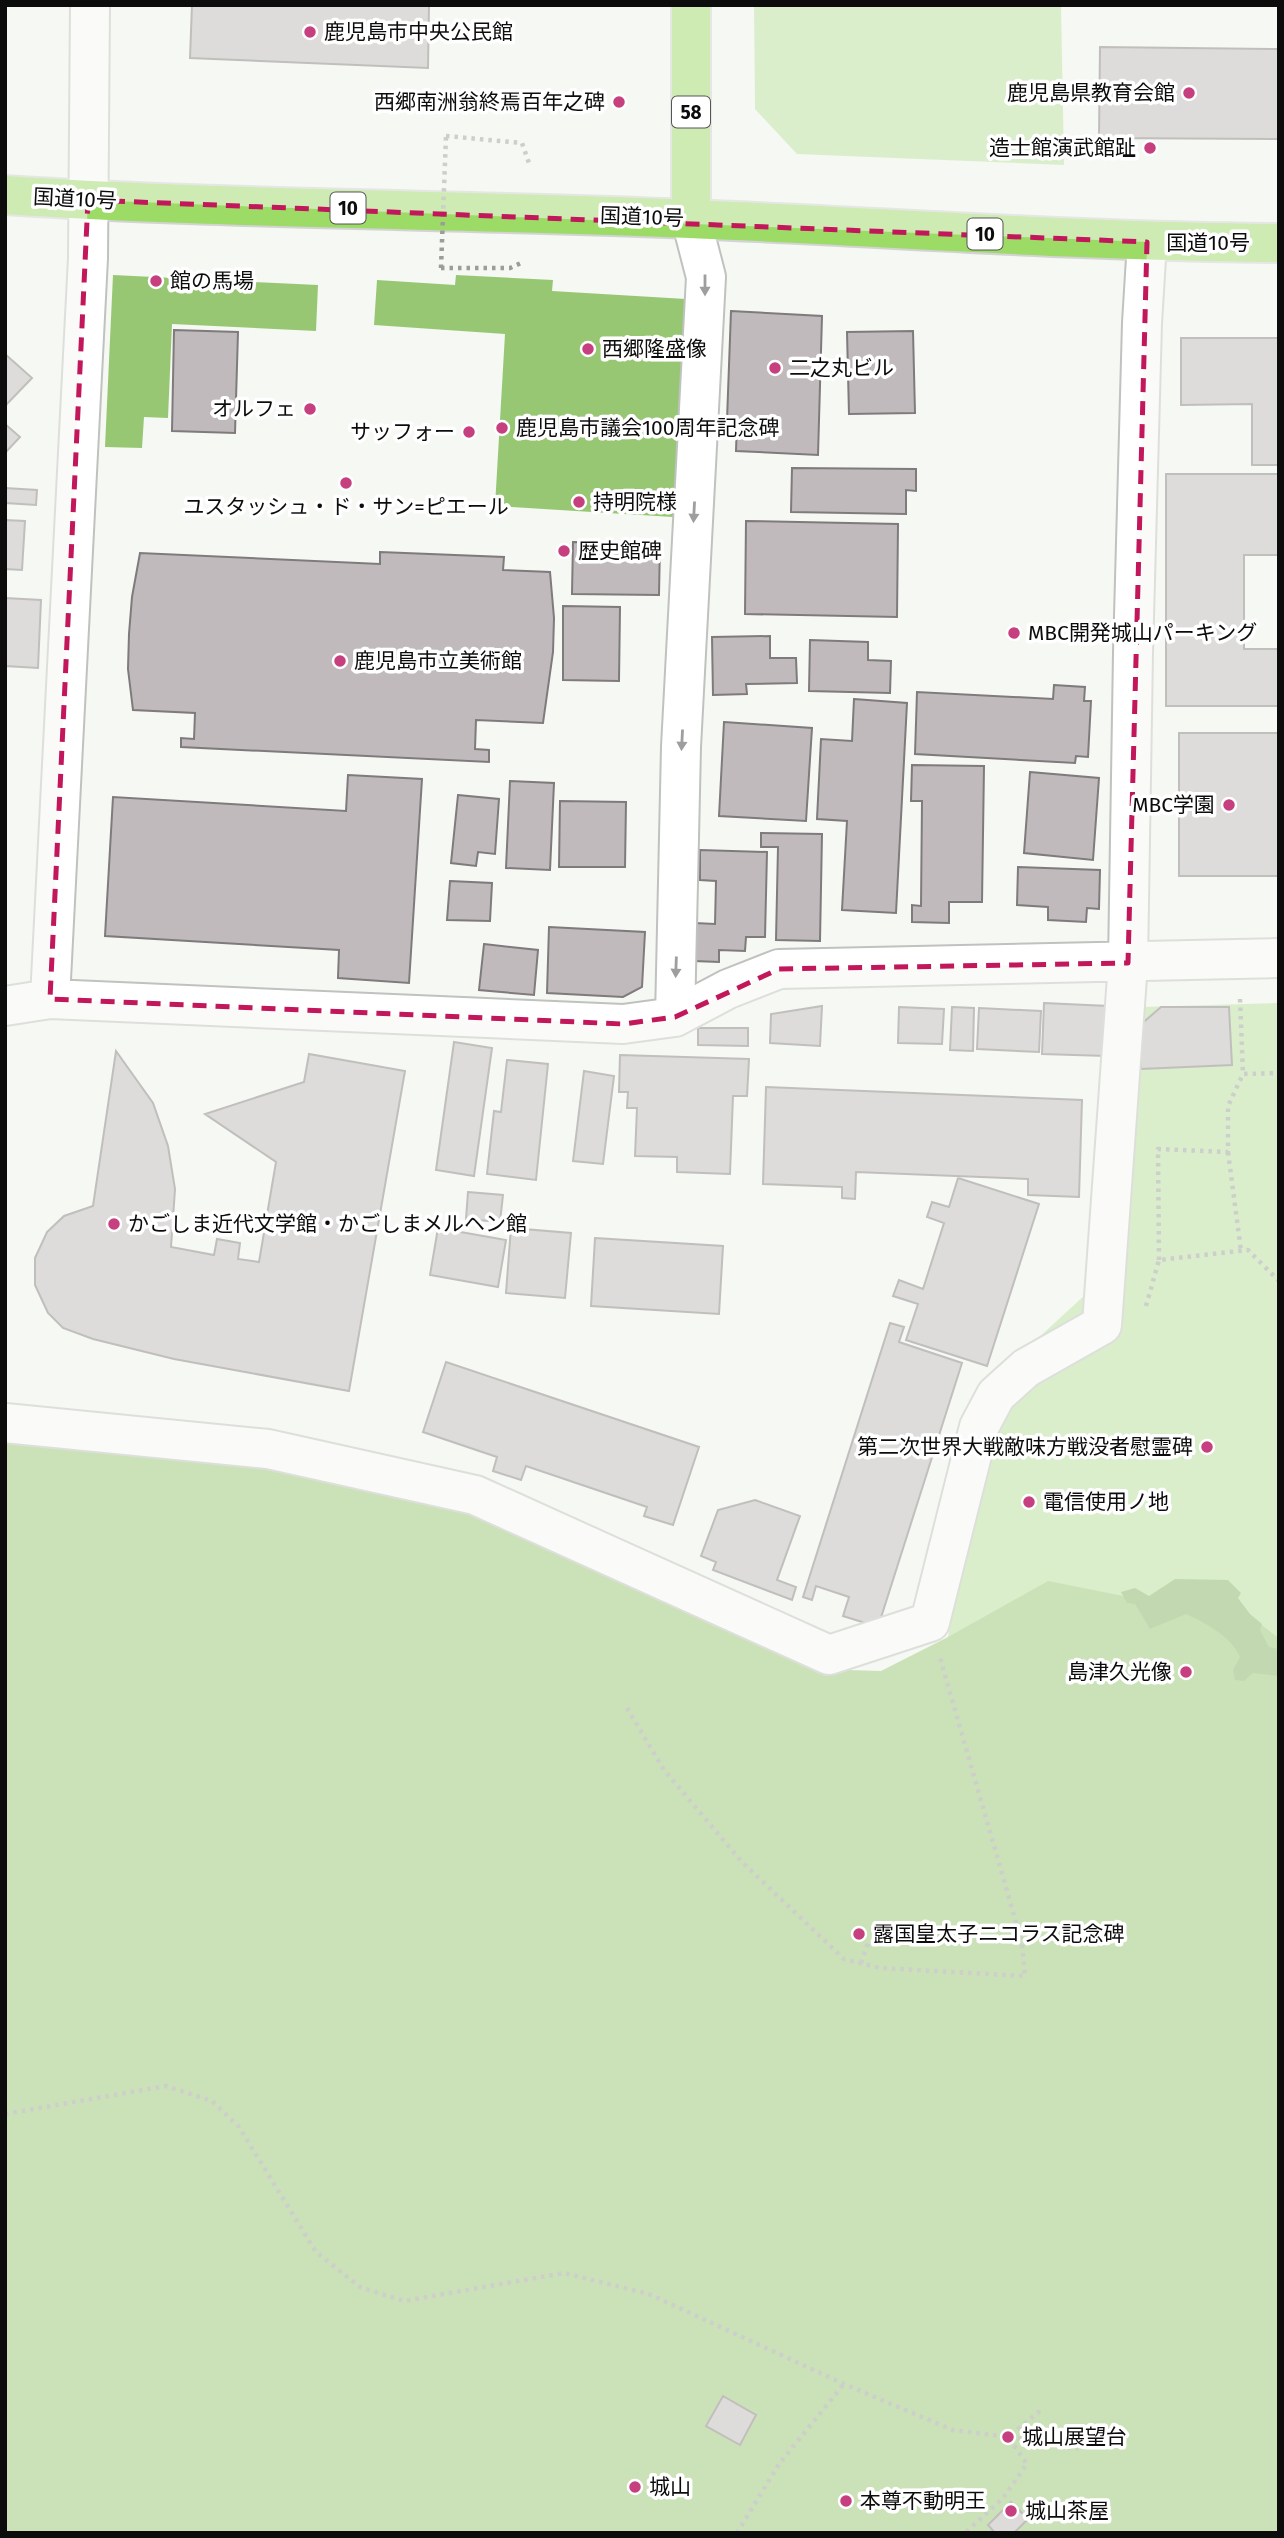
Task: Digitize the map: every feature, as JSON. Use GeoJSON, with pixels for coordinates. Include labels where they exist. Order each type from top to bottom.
{"type":"FeatureCollection","features":[{"type":"Feature","properties":{"kind":"highway","name":"58"},"geometry":{"type":"LineString","coordinates":[[691,5],[691,219]]}},
{"type":"Feature","properties":{"kind":"highway","name":"国道10号"},"geometry":{"type":"LineString","coordinates":[[5,195],[691,219],[1147,242],[1279,243]]}},
{"type":"Feature","properties":{"kind":"street"},"geometry":{"type":"LineString","coordinates":[[50,999],[87,270],[90,5]]}},
{"type":"Feature","properties":{"kind":"street"},"geometry":{"type":"LineString","coordinates":[[675,1017],[681,747],[706,278],[691,219]]}},
{"type":"Feature","properties":{"kind":"street"},"geometry":{"type":"LineString","coordinates":[[5,1423],[268,1449],[475,1495],[829,1655],[930,1622],[979,1427],[996,1395],[1026,1368],[1102,1325],[1128,963],[1137,501],[1147,242]]}},
{"type":"Feature","properties":{"kind":"street"},"geometry":{"type":"LineString","coordinates":[[5,1006],[50,999],[623,1024],[675,1017],[728,989],[779,969],[1279,958]]}},
{"type":"Feature","properties":{"kind":"path"},"geometry":{"type":"LineString","coordinates":[[521,263],[510,268],[441,268],[446,136],[522,143],[530,166]]}},
{"type":"Feature","properties":{"kind":"path"},"geometry":{"type":"LineString","coordinates":[[1240,992],[1243,1074],[1228,1106],[1228,1152],[1241,1251]]}},
{"type":"Feature","properties":{"kind":"path"},"geometry":{"type":"LineString","coordinates":[[1243,1074],[1279,1073]]}},
{"type":"Feature","properties":{"kind":"path"},"geometry":{"type":"LineString","coordinates":[[1102,1325],[1142,1320],[1159,1261],[1158,1149],[1228,1152]]}},
{"type":"Feature","properties":{"kind":"path"},"geometry":{"type":"LineString","coordinates":[[1159,1261],[1248,1250],[1272,1271],[1279,1281]]}},
{"type":"Feature","properties":{"kind":"path"},"geometry":{"type":"LineString","coordinates":[[627,1708],[664,1770],[741,1861],[844,1959],[880,1968],[1025,1976],[1022,1943],[930,1622]]}},
{"type":"Feature","properties":{"kind":"path"},"geometry":{"type":"LineString","coordinates":[[862,1963],[869,1940]]}},
{"type":"Feature","properties":{"kind":"path"},"geometry":{"type":"LineString","coordinates":[[5,2114],[166,2086],[212,2101],[239,2127],[316,2252],[360,2287],[404,2301],[564,2273],[649,2294],[844,2384],[953,2430],[1078,2449]]}},
{"type":"Feature","properties":{"kind":"path"},"geometry":{"type":"LineString","coordinates":[[737,2533],[779,2464],[844,2384]]}},
{"type":"Feature","properties":{"kind":"path"},"geometry":{"type":"LineString","coordinates":[[1008,2437],[1040,2411]]}},
{"type":"Feature","properties":{"kind":"path"},"geometry":{"type":"LineString","coordinates":[[965,2533],[1003,2498],[1027,2464],[1008,2437]]}},
{"type":"Feature","properties":{"kind":"highlighted area"},"geometry":{"type":"Polygon","coordinates":[[[88,200],[1147,242],[1128,963],[779,969],[675,1017],[623,1024],[50,999],[88,200]]]}},
{"type":"Feature","properties":{"kind":"shaded area"},"geometry":{"type":"Polygon","coordinates":[[[754,5],[1061,5],[1064,165],[797,154],[755,109],[754,5]]]}},
{"type":"Feature","properties":{"kind":"shaded area"},"geometry":{"type":"Polygon","coordinates":[[[113,275],[318,285],[316,331],[172,324],[168,418],[144,417],[142,448],[105,447],[113,275]]]}},
{"type":"Feature","properties":{"kind":"shaded area"},"geometry":{"type":"Polygon","coordinates":[[[456,275],[553,280],[552,291],[686,299],[673,517],[495,506],[505,334],[374,325],[377,280],[455,285],[456,275]]]}},
{"type":"Feature","properties":{"kind":"shaded area"},"geometry":{"type":"Polygon","coordinates":[[[1279,1003],[1279,1638],[1258,1623],[948,1637],[986,1386],[1086,1294],[1141,1007],[1279,1003]]]}},
{"type":"Feature","properties":{"kind":"shaded area"},"geometry":{"type":"Polygon","coordinates":[[[5,1436],[259,1467],[470,1510],[848,1670],[881,1671],[1048,1581],[1259,1623],[1279,1638],[1279,2533],[5,2533],[5,1436]]]}},
{"type":"Feature","properties":{"kind":"shaded area"},"geometry":{"type":"Polygon","coordinates":[[[1175,1579],[1228,1580],[1241,1593],[1238,1598],[1250,1614],[1262,1624],[1260,1630],[1269,1647],[1279,1649],[1279,1676],[1253,1673],[1244,1681],[1235,1680],[1233,1670],[1240,1657],[1224,1637],[1186,1614],[1150,1629],[1135,1604],[1127,1603],[1121,1592],[1135,1588],[1149,1596],[1175,1579]]]}},
{"type":"Feature","properties":{"kind":"building","name":"鹿児島市中央公民館"},"geometry":{"type":"Polygon","coordinates":[[[192,5],[429,5],[428,68],[190,58],[192,5]]]}},
{"type":"Feature","properties":{"kind":"building","name":"鹿児島県教育会館"},"geometry":{"type":"Polygon","coordinates":[[[1100,47],[1279,49],[1279,139],[1099,138],[1100,47]]]}},
{"type":"Feature","properties":{"kind":"building","name":"二之丸ビル"},"geometry":{"type":"Polygon","coordinates":[[[731,311],[822,316],[818,455],[736,451],[737,420],[727,420],[731,311]]]}},
{"type":"Feature","properties":{"kind":"building"},"geometry":{"type":"Polygon","coordinates":[[[174,330],[238,332],[235,433],[172,431],[174,330]]]}},
{"type":"Feature","properties":{"kind":"building"},"geometry":{"type":"Polygon","coordinates":[[[913,331],[915,413],[849,414],[847,332],[913,331]]]}},
{"type":"Feature","properties":{"kind":"building"},"geometry":{"type":"Polygon","coordinates":[[[1181,338],[1279,338],[1279,465],[1252,465],[1252,404],[1181,405],[1181,338]]]}},
{"type":"Feature","properties":{"kind":"building"},"geometry":{"type":"Polygon","coordinates":[[[5,354],[32,378],[5,406],[5,354]]]}},
{"type":"Feature","properties":{"kind":"building"},"geometry":{"type":"Polygon","coordinates":[[[5,424],[20,437],[5,453],[5,424]]]}},
{"type":"Feature","properties":{"kind":"building"},"geometry":{"type":"Polygon","coordinates":[[[792,468],[916,469],[916,491],[906,490],[906,514],[791,512],[792,468]]]}},
{"type":"Feature","properties":{"kind":"building"},"geometry":{"type":"Polygon","coordinates":[[[1166,474],[1279,474],[1279,555],[1244,555],[1244,649],[1279,649],[1279,706],[1166,706],[1166,474]]]}},
{"type":"Feature","properties":{"kind":"building"},"geometry":{"type":"Polygon","coordinates":[[[5,488],[37,490],[36,505],[5,503],[5,488]]]}},
{"type":"Feature","properties":{"kind":"building"},"geometry":{"type":"Polygon","coordinates":[[[5,520],[25,521],[22,570],[5,569],[5,520]]]}},
{"type":"Feature","properties":{"kind":"building"},"geometry":{"type":"Polygon","coordinates":[[[746,521],[898,524],[897,617],[745,614],[746,521]]]}},
{"type":"Feature","properties":{"kind":"building"},"geometry":{"type":"Polygon","coordinates":[[[573,542],[660,543],[659,595],[572,594],[573,542]]]}},
{"type":"Feature","properties":{"kind":"building","name":"鹿児島市立美術館"},"geometry":{"type":"Polygon","coordinates":[[[380,552],[504,557],[503,570],[550,572],[554,618],[553,652],[543,723],[476,720],[475,749],[489,750],[489,762],[181,747],[181,738],[194,739],[195,713],[133,710],[128,669],[129,634],[140,553],[380,564],[380,552]]]}},
{"type":"Feature","properties":{"kind":"building"},"geometry":{"type":"Polygon","coordinates":[[[5,598],[41,600],[38,668],[5,666],[5,598]]]}},
{"type":"Feature","properties":{"kind":"building"},"geometry":{"type":"Polygon","coordinates":[[[563,606],[620,607],[619,681],[563,680],[563,606]]]}},
{"type":"Feature","properties":{"kind":"building"},"geometry":{"type":"Polygon","coordinates":[[[770,636],[770,658],[796,658],[797,683],[746,684],[747,694],[713,695],[712,637],[770,636]]]}},
{"type":"Feature","properties":{"kind":"building"},"geometry":{"type":"Polygon","coordinates":[[[810,640],[868,642],[868,660],[891,661],[890,693],[809,691],[810,640]]]}},
{"type":"Feature","properties":{"kind":"building"},"geometry":{"type":"Polygon","coordinates":[[[1054,685],[1085,687],[1084,701],[1091,701],[1088,757],[1076,756],[1075,763],[915,754],[917,692],[1053,699],[1054,685]]]}},
{"type":"Feature","properties":{"kind":"building"},"geometry":{"type":"Polygon","coordinates":[[[854,699],[907,703],[896,913],[842,910],[847,821],[817,819],[821,739],[852,741],[854,699]]]}},
{"type":"Feature","properties":{"kind":"building"},"geometry":{"type":"Polygon","coordinates":[[[724,722],[812,728],[806,821],[719,816],[724,722]]]}},
{"type":"Feature","properties":{"kind":"building","name":"MBC学園"},"geometry":{"type":"Polygon","coordinates":[[[1179,733],[1279,733],[1279,876],[1179,876],[1179,733]]]}},
{"type":"Feature","properties":{"kind":"building"},"geometry":{"type":"Polygon","coordinates":[[[912,765],[984,766],[982,902],[949,902],[949,923],[912,922],[912,905],[921,906],[922,801],[911,801],[912,765]]]}},
{"type":"Feature","properties":{"kind":"building"},"geometry":{"type":"Polygon","coordinates":[[[1030,772],[1099,778],[1093,860],[1024,853],[1030,772]]]}},
{"type":"Feature","properties":{"kind":"building"},"geometry":{"type":"Polygon","coordinates":[[[348,775],[422,779],[409,983],[338,978],[339,950],[105,936],[113,797],[346,811],[348,775]]]}},
{"type":"Feature","properties":{"kind":"building"},"geometry":{"type":"Polygon","coordinates":[[[510,781],[554,783],[550,870],[506,868],[510,781]]]}},
{"type":"Feature","properties":{"kind":"building"},"geometry":{"type":"Polygon","coordinates":[[[458,795],[499,799],[495,854],[478,852],[476,866],[451,863],[458,795]]]}},
{"type":"Feature","properties":{"kind":"building"},"geometry":{"type":"Polygon","coordinates":[[[560,801],[626,802],[625,867],[559,867],[560,801]]]}},
{"type":"Feature","properties":{"kind":"building"},"geometry":{"type":"Polygon","coordinates":[[[761,833],[822,834],[820,941],[776,940],[778,847],[761,847],[761,833]]]}},
{"type":"Feature","properties":{"kind":"building"},"geometry":{"type":"Polygon","coordinates":[[[700,850],[767,852],[765,937],[746,937],[745,951],[719,950],[719,962],[694,961],[695,923],[715,924],[716,881],[700,880],[700,850]]]}},
{"type":"Feature","properties":{"kind":"building"},"geometry":{"type":"Polygon","coordinates":[[[1018,867],[1100,870],[1099,909],[1087,908],[1086,922],[1048,920],[1048,907],[1017,905],[1018,867]]]}},
{"type":"Feature","properties":{"kind":"building"},"geometry":{"type":"Polygon","coordinates":[[[450,881],[492,883],[490,921],[447,920],[450,881]]]}},
{"type":"Feature","properties":{"kind":"building"},"geometry":{"type":"Polygon","coordinates":[[[549,927],[645,932],[642,987],[623,997],[547,993],[549,927]]]}},
{"type":"Feature","properties":{"kind":"building"},"geometry":{"type":"Polygon","coordinates":[[[484,944],[538,950],[534,995],[479,990],[484,944]]]}},
{"type":"Feature","properties":{"kind":"building"},"geometry":{"type":"Polygon","coordinates":[[[1044,1003],[1108,1006],[1106,1056],[1042,1054],[1044,1003]]]}},
{"type":"Feature","properties":{"kind":"building"},"geometry":{"type":"Polygon","coordinates":[[[822,1006],[820,1046],[770,1043],[771,1014],[822,1006]]]}},
{"type":"Feature","properties":{"kind":"building"},"geometry":{"type":"Polygon","coordinates":[[[899,1007],[944,1009],[942,1044],[898,1043],[899,1007]]]}},
{"type":"Feature","properties":{"kind":"building"},"geometry":{"type":"Polygon","coordinates":[[[952,1007],[974,1008],[973,1051],[950,1050],[952,1007]]]}},
{"type":"Feature","properties":{"kind":"building"},"geometry":{"type":"Polygon","coordinates":[[[1161,1007],[1229,1007],[1232,1065],[1141,1069],[1139,1026],[1161,1007]]]}},
{"type":"Feature","properties":{"kind":"building"},"geometry":{"type":"Polygon","coordinates":[[[979,1008],[1041,1011],[1039,1052],[977,1049],[979,1008]]]}},
{"type":"Feature","properties":{"kind":"building"},"geometry":{"type":"Polygon","coordinates":[[[698,1028],[748,1028],[748,1046],[698,1045],[698,1028]]]}},
{"type":"Feature","properties":{"kind":"building"},"geometry":{"type":"Polygon","coordinates":[[[454,1042],[492,1048],[474,1176],[436,1170],[454,1042]]]}},
{"type":"Feature","properties":{"kind":"building","name":"かごしま近代文学館・かごしまメルヘン館"},"geometry":{"type":"Polygon","coordinates":[[[116,1051],[153,1103],[168,1146],[175,1189],[171,1247],[214,1255],[217,1239],[240,1243],[238,1259],[259,1262],[276,1162],[205,1114],[304,1082],[309,1054],[405,1071],[349,1391],[174,1359],[93,1339],[63,1328],[48,1313],[35,1285],[35,1258],[47,1232],[64,1216],[93,1206],[116,1051]]]}},
{"type":"Feature","properties":{"kind":"building"},"geometry":{"type":"Polygon","coordinates":[[[620,1055],[749,1059],[747,1096],[733,1096],[730,1174],[677,1172],[677,1157],[635,1156],[637,1108],[627,1108],[628,1092],[619,1092],[620,1055]]]}},
{"type":"Feature","properties":{"kind":"building"},"geometry":{"type":"Polygon","coordinates":[[[507,1060],[548,1064],[536,1180],[487,1174],[494,1111],[501,1112],[507,1060]]]}},
{"type":"Feature","properties":{"kind":"building"},"geometry":{"type":"Polygon","coordinates":[[[584,1071],[614,1076],[603,1164],[573,1161],[584,1071]]]}},
{"type":"Feature","properties":{"kind":"building"},"geometry":{"type":"Polygon","coordinates":[[[766,1087],[1082,1100],[1079,1197],[1028,1195],[1028,1179],[856,1172],[855,1199],[842,1198],[842,1187],[763,1184],[766,1087]]]}},
{"type":"Feature","properties":{"kind":"building"},"geometry":{"type":"Polygon","coordinates":[[[958,1178],[1039,1204],[987,1366],[906,1340],[918,1304],[893,1296],[899,1280],[923,1289],[944,1223],[927,1217],[932,1202],[949,1207],[958,1178]]]}},
{"type":"Feature","properties":{"kind":"building"},"geometry":{"type":"Polygon","coordinates":[[[468,1192],[503,1195],[500,1222],[466,1219],[468,1192]]]}},
{"type":"Feature","properties":{"kind":"building"},"geometry":{"type":"Polygon","coordinates":[[[512,1214],[525,1216],[524,1229],[571,1233],[565,1298],[506,1293],[512,1214]]]}},
{"type":"Feature","properties":{"kind":"building"},"geometry":{"type":"Polygon","coordinates":[[[438,1228],[506,1240],[498,1287],[430,1275],[438,1228]]]}},
{"type":"Feature","properties":{"kind":"building"},"geometry":{"type":"Polygon","coordinates":[[[595,1238],[723,1246],[719,1314],[591,1306],[595,1238]]]}},
{"type":"Feature","properties":{"kind":"building"},"geometry":{"type":"Polygon","coordinates":[[[890,1323],[904,1327],[899,1342],[962,1363],[878,1627],[843,1616],[849,1597],[816,1586],[812,1600],[803,1597],[890,1323]]]}},
{"type":"Feature","properties":{"kind":"building"},"geometry":{"type":"Polygon","coordinates":[[[446,1362],[699,1447],[673,1525],[644,1516],[647,1507],[526,1466],[521,1480],[493,1471],[497,1457],[423,1432],[446,1362]]]}},
{"type":"Feature","properties":{"kind":"building"},"geometry":{"type":"Polygon","coordinates":[[[755,1500],[800,1516],[777,1580],[796,1587],[792,1600],[713,1570],[716,1562],[701,1556],[718,1510],[755,1500]]]}},
{"type":"Feature","properties":{"kind":"building"},"geometry":{"type":"Polygon","coordinates":[[[723,2396],[756,2415],[740,2445],[706,2426],[723,2396]]]}},
{"type":"Feature","properties":{"kind":"building","name":"城山茶屋"},"geometry":{"type":"Polygon","coordinates":[[[1011,2502],[1028,2519],[1014,2533],[995,2533],[988,2525],[1011,2502]]]}},
{"type":"Feature","properties":{"kind":"place","name":"鹿児島市中央公民館"},"geometry":{"type":"Point","coordinates":[310,32]}},
{"type":"Feature","properties":{"kind":"place","name":"鹿児島県教育会館"},"geometry":{"type":"Point","coordinates":[1189,93]}},
{"type":"Feature","properties":{"kind":"place","name":"西郷南洲翁終焉百年之碑"},"geometry":{"type":"Point","coordinates":[619,102]}},
{"type":"Feature","properties":{"kind":"place","name":"造士館演武館趾"},"geometry":{"type":"Point","coordinates":[1150,148]}},
{"type":"Feature","properties":{"kind":"place","name":"館の馬場"},"geometry":{"type":"Point","coordinates":[156,281]}},
{"type":"Feature","properties":{"kind":"place","name":"西郷隆盛像"},"geometry":{"type":"Point","coordinates":[588,349]}},
{"type":"Feature","properties":{"kind":"place","name":"二之丸ビル"},"geometry":{"type":"Point","coordinates":[775,368]}},
{"type":"Feature","properties":{"kind":"place","name":"オルフェ"},"geometry":{"type":"Point","coordinates":[310,409]}},
{"type":"Feature","properties":{"kind":"place","name":"鹿児島市議会100周年記念碑"},"geometry":{"type":"Point","coordinates":[502,428]}},
{"type":"Feature","properties":{"kind":"place","name":"サッフォー"},"geometry":{"type":"Point","coordinates":[469,432]}},
{"type":"Feature","properties":{"kind":"place","name":"ユスタッシュ・ド・サン=ピエール"},"geometry":{"type":"Point","coordinates":[346,483]}},
{"type":"Feature","properties":{"kind":"place","name":"持明院様"},"geometry":{"type":"Point","coordinates":[579,502]}},
{"type":"Feature","properties":{"kind":"place","name":"歴史館碑"},"geometry":{"type":"Point","coordinates":[564,551]}},
{"type":"Feature","properties":{"kind":"place","name":"MBC開発城山パーキング"},"geometry":{"type":"Point","coordinates":[1014,633]}},
{"type":"Feature","properties":{"kind":"place","name":"鹿児島市立美術館"},"geometry":{"type":"Point","coordinates":[340,661]}},
{"type":"Feature","properties":{"kind":"place","name":"MBC学園"},"geometry":{"type":"Point","coordinates":[1229,805]}},
{"type":"Feature","properties":{"kind":"place","name":"かごしま近代文学館・かごしまメルヘン館"},"geometry":{"type":"Point","coordinates":[114,1224]}},
{"type":"Feature","properties":{"kind":"place","name":"第二次世界大戦敵味方戦没者慰霊碑"},"geometry":{"type":"Point","coordinates":[1207,1447]}},
{"type":"Feature","properties":{"kind":"place","name":"電信使用ノ地"},"geometry":{"type":"Point","coordinates":[1029,1502]}},
{"type":"Feature","properties":{"kind":"place","name":"島津久光像"},"geometry":{"type":"Point","coordinates":[1186,1672]}},
{"type":"Feature","properties":{"kind":"place","name":"露国皇太子ニコラス記念碑"},"geometry":{"type":"Point","coordinates":[859,1934]}},
{"type":"Feature","properties":{"kind":"place","name":"城山展望台"},"geometry":{"type":"Point","coordinates":[1008,2437]}},
{"type":"Feature","properties":{"kind":"place","name":"城山"},"geometry":{"type":"Point","coordinates":[635,2487]}},
{"type":"Feature","properties":{"kind":"place","name":"本尊不動明王"},"geometry":{"type":"Point","coordinates":[846,2501]}},
{"type":"Feature","properties":{"kind":"place","name":"城山茶屋"},"geometry":{"type":"Point","coordinates":[1011,2511]}}]}
